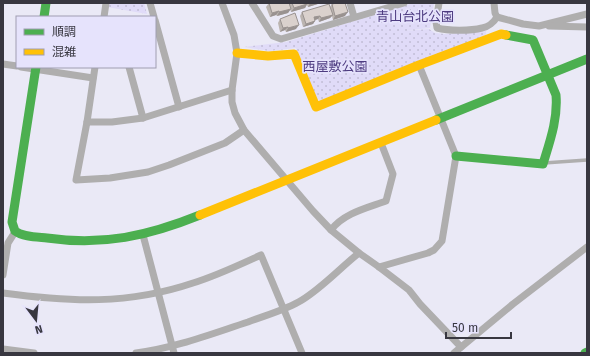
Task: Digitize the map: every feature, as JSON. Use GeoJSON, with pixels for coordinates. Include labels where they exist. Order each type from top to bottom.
{"type":"FeatureCollection","features":[{"type":"Feature","properties":{"kind":"street"},"geometry":{"type":"LineString","coordinates":[[44,16],[46,3]]}},
{"type":"Feature","properties":{"kind":"street"},"geometry":{"type":"LineString","coordinates":[[104,16],[106,3]]}},
{"type":"Feature","properties":{"kind":"street"},"geometry":{"type":"LineString","coordinates":[[150,3],[154,16]]}},
{"type":"Feature","properties":{"kind":"street"},"geometry":{"type":"LineString","coordinates":[[222,3],[234,35],[237,53],[232,90],[232,102],[235,113],[244,130],[313,211],[332,230],[359,253],[409,290],[420,304],[461,347]]}},
{"type":"Feature","properties":{"kind":"street"},"geometry":{"type":"LineString","coordinates":[[252,3],[273,36],[281,39],[404,3]]}},
{"type":"Feature","properties":{"kind":"street"},"geometry":{"type":"LineString","coordinates":[[350,3],[354,18]]}},
{"type":"Feature","properties":{"kind":"street"},"geometry":{"type":"LineString","coordinates":[[439,3],[436,22],[437,28],[447,30],[483,28],[494,22],[497,17]]}},
{"type":"Feature","properties":{"kind":"street"},"geometry":{"type":"LineString","coordinates":[[494,3],[497,17]]}},
{"type":"Feature","properties":{"kind":"street"},"geometry":{"type":"LineString","coordinates":[[539,26],[587,14]]}},
{"type":"Feature","properties":{"kind":"street"},"geometry":{"type":"LineString","coordinates":[[497,17],[523,24],[539,26],[587,27]]}},
{"type":"Feature","properties":{"kind":"street"},"geometry":{"type":"LineString","coordinates":[[156,22],[179,107]]}},
{"type":"Feature","properties":{"kind":"street"},"geometry":{"type":"LineString","coordinates":[[237,53],[268,56],[294,54],[316,107],[419,65],[501,34],[533,40],[556,95],[558,104],[556,124],[543,164],[456,156]]}},
{"type":"Feature","properties":{"kind":"street"},"geometry":{"type":"LineString","coordinates":[[93,78],[35,68],[12,222],[12,227],[15,232],[23,235],[82,242],[104,241],[143,235],[183,222],[288,181],[587,59]]}},
{"type":"Feature","properties":{"kind":"street"},"geometry":{"type":"LineString","coordinates":[[3,64],[16,66]]}},
{"type":"Feature","properties":{"kind":"street"},"geometry":{"type":"LineString","coordinates":[[379,267],[428,253],[434,250],[442,241],[456,156],[419,65]]}},
{"type":"Feature","properties":{"kind":"street"},"geometry":{"type":"LineString","coordinates":[[95,68],[87,122],[76,180],[110,178],[148,172],[225,143],[244,130]]}},
{"type":"Feature","properties":{"kind":"street"},"geometry":{"type":"LineString","coordinates":[[129,68],[143,118]]}},
{"type":"Feature","properties":{"kind":"street"},"geometry":{"type":"LineString","coordinates":[[87,122],[112,122],[143,118],[232,90]]}},
{"type":"Feature","properties":{"kind":"street"},"geometry":{"type":"LineString","coordinates":[[332,230],[338,222],[346,217],[386,201],[393,174],[381,143]]}},
{"type":"Feature","properties":{"kind":"street"},"geometry":{"type":"LineString","coordinates":[[3,275],[8,243],[15,232]]}},
{"type":"Feature","properties":{"kind":"street"},"geometry":{"type":"LineString","coordinates":[[143,235],[173,350]]}},
{"type":"Feature","properties":{"kind":"street"},"geometry":{"type":"LineString","coordinates":[[454,353],[513,304],[587,247]]}},
{"type":"Feature","properties":{"kind":"street"},"geometry":{"type":"LineString","coordinates":[[136,353],[173,350],[195,340],[284,309],[312,293],[359,253]]}},
{"type":"Feature","properties":{"kind":"street"},"geometry":{"type":"LineString","coordinates":[[3,292],[44,298],[79,300],[133,298],[193,284],[261,255],[302,353]]}},
{"type":"Feature","properties":{"kind":"street"},"geometry":{"type":"LineString","coordinates":[[3,349],[34,353]]}},
{"type":"Feature","properties":{"kind":"lane"},"geometry":{"type":"LineString","coordinates":[[543,164],[587,160]]}},
{"type":"Feature","properties":{"kind":"green space"},"geometry":{"type":"Polygon","coordinates":[[[108,3],[144,3],[147,14],[107,7],[108,3]]]}},
{"type":"Feature","properties":{"kind":"green space","name":"西屋敷公園"},"geometry":{"type":"Polygon","coordinates":[[[413,3],[434,3],[430,28],[403,31],[429,29],[435,33],[445,34],[486,31],[486,35],[321,101],[317,99],[296,48],[269,51],[244,47],[286,42],[413,3]]]}},
{"type":"Feature","properties":{"kind":"building"},"geometry":{"type":"Polygon","coordinates":[[[269,3],[289,3],[291,9],[272,13],[269,3]]]}},
{"type":"Feature","properties":{"kind":"building"},"geometry":{"type":"Polygon","coordinates":[[[292,3],[307,3],[307,4],[294,8],[292,3]]]}},
{"type":"Feature","properties":{"kind":"building"},"geometry":{"type":"Polygon","coordinates":[[[345,3],[348,12],[335,16],[332,4],[345,3]]]}},
{"type":"Feature","properties":{"kind":"building"},"geometry":{"type":"Polygon","coordinates":[[[329,4],[333,15],[321,18],[320,16],[314,17],[315,21],[306,24],[302,12],[329,4]]]}},
{"type":"Feature","properties":{"kind":"building"},"geometry":{"type":"Polygon","coordinates":[[[295,13],[299,25],[283,28],[280,19],[295,13]]]}},
{"type":"Feature","properties":{"kind":"traffic: fast"},"geometry":{"type":"LineString","coordinates":[[44,16],[46,3]]}},
{"type":"Feature","properties":{"kind":"traffic: fast"},"geometry":{"type":"LineString","coordinates":[[456,156],[543,164],[555,121],[556,95],[533,40],[506,35]]}},
{"type":"Feature","properties":{"kind":"traffic: fast"},"geometry":{"type":"LineString","coordinates":[[436,120],[587,59]]}},
{"type":"Feature","properties":{"kind":"traffic: fast"},"geometry":{"type":"LineString","coordinates":[[36,68],[12,222],[15,231],[30,236],[68,240],[106,240],[144,234],[200,215]]}},
{"type":"Feature","properties":{"kind":"traffic: slow"},"geometry":{"type":"LineString","coordinates":[[237,53],[268,56],[294,54],[316,107],[419,65],[501,34],[506,35]]}},
{"type":"Feature","properties":{"kind":"traffic: slow"},"geometry":{"type":"LineString","coordinates":[[200,215],[436,120]]}},
{"type":"Feature","properties":{"kind":"park label","name":"青山台北公園"},"geometry":{"type":"Point","coordinates":[415,16]}}]}
